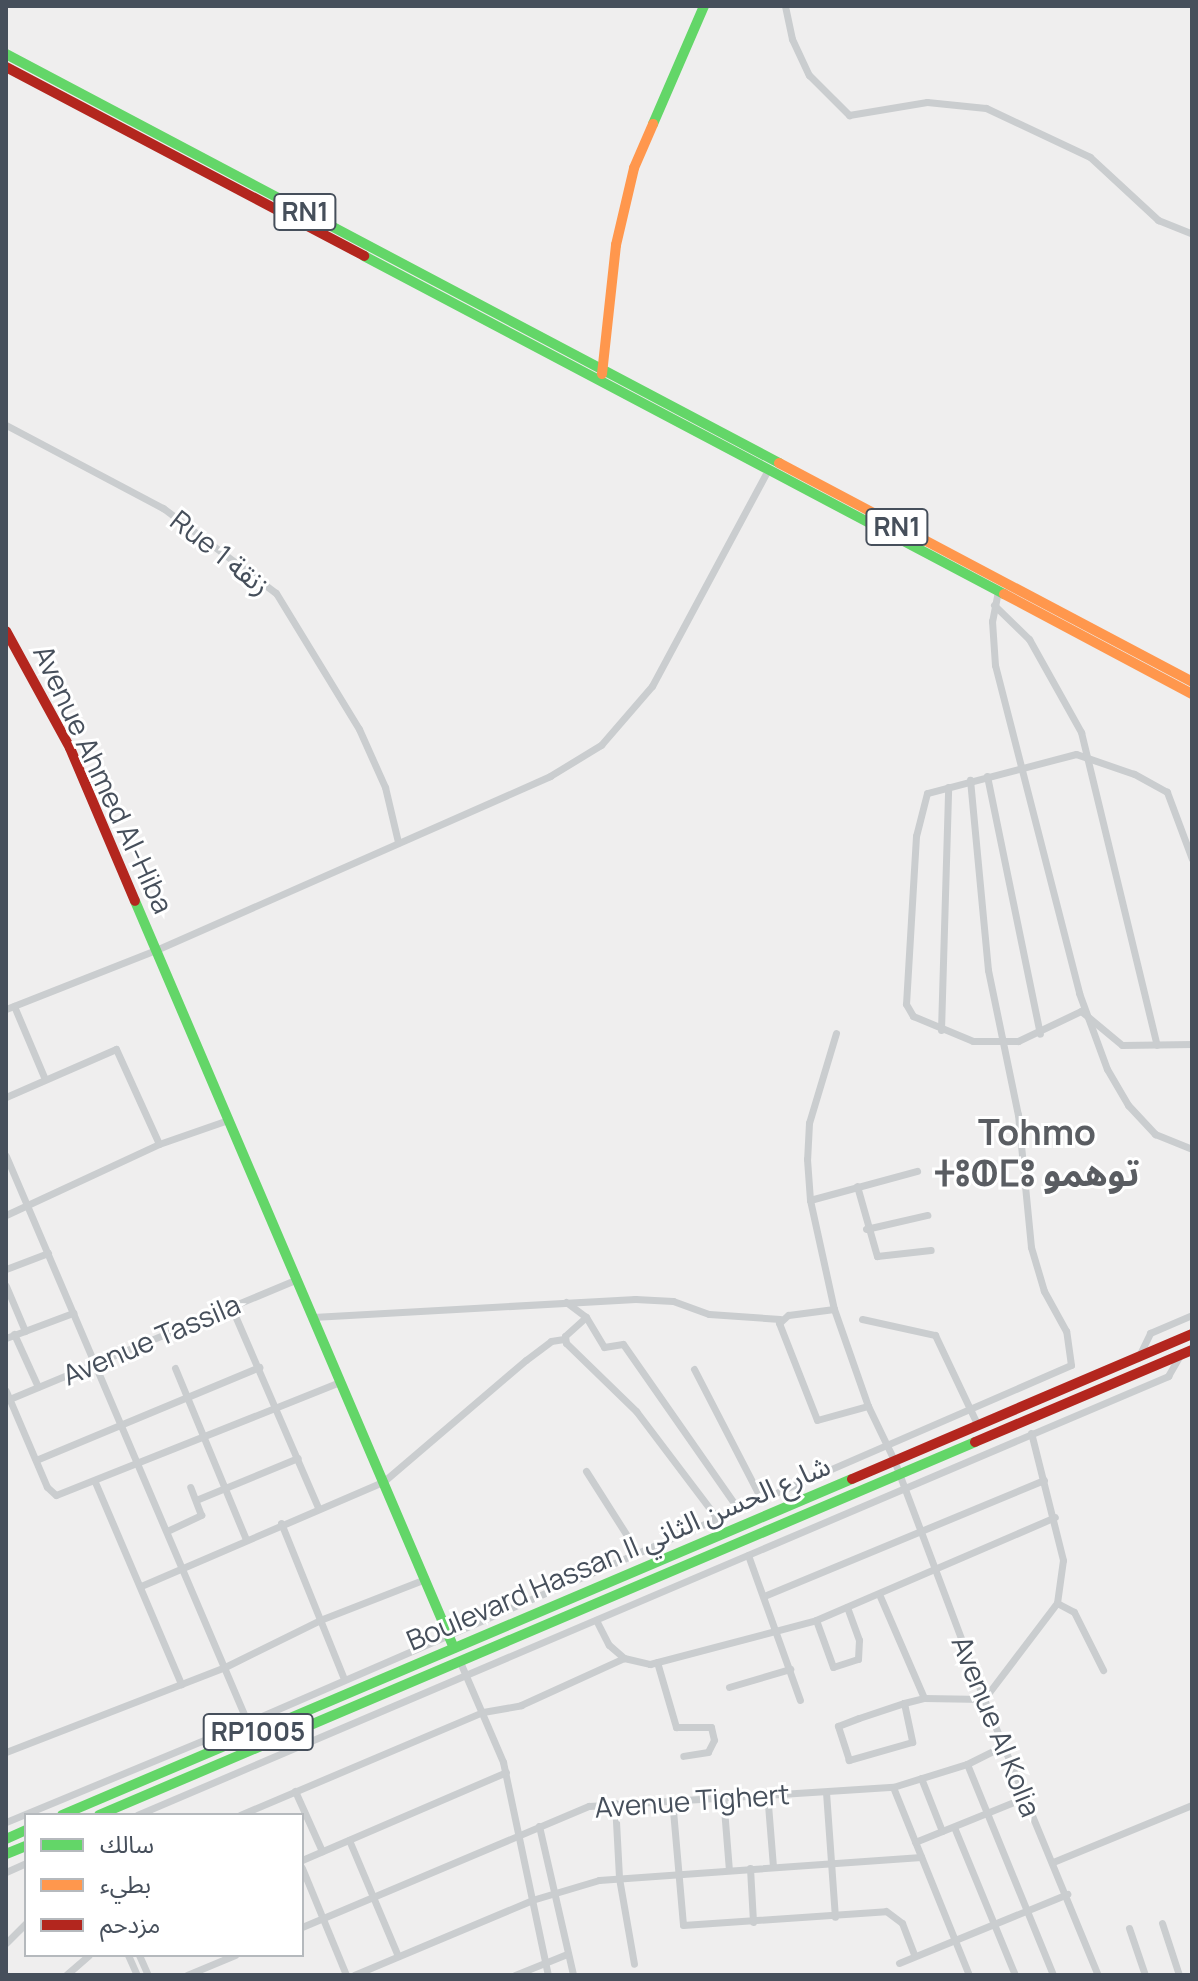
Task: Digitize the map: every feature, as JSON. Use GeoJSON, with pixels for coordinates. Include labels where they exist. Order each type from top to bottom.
{"type":"FeatureCollection","features":[{"type":"Feature","properties":{"kind":"main road"},"geometry":{"type":"LineString","coordinates":[[601,376],[616,245],[631,181],[704,6]]}},
{"type":"Feature","properties":{"kind":"main road","name":"RN1"},"geometry":{"type":"LineString","coordinates":[[6,54],[601,376],[768,470],[1192,694]]}},
{"type":"Feature","properties":{"kind":"main road","name":"RN1"},"geometry":{"type":"LineString","coordinates":[[6,67],[1192,682]]}},
{"type":"Feature","properties":{"kind":"main road","name":"Avenue Ahmed Al-Hiba"},"geometry":{"type":"LineString","coordinates":[[6,631],[50,705],[460,1662]]}},
{"type":"Feature","properties":{"kind":"main road","name":"Boulevard Hassan II شارع الحسن الثاني"},"geometry":{"type":"LineString","coordinates":[[73,1813],[1192,1334]]}},
{"type":"Feature","properties":{"kind":"main road","name":"Boulevard Hassan II شارع الحسن الثاني"},"geometry":{"type":"LineString","coordinates":[[104,1813],[1192,1350]]}},
{"type":"Feature","properties":{"kind":"street"},"geometry":{"type":"LineString","coordinates":[[785,6],[792,39],[809,75],[849,115],[927,102],[986,108],[1090,157],[1158,220],[1192,234]]}},
{"type":"Feature","properties":{"kind":"street","name":"Rue 1 زنقة"},"geometry":{"type":"LineString","coordinates":[[6,425],[163,508],[276,593],[359,729],[385,787],[398,842]]}},
{"type":"Feature","properties":{"kind":"street"},"geometry":{"type":"LineString","coordinates":[[44,1077],[10,1007],[156,950],[550,776],[617,731],[652,686],[768,470]]}},
{"type":"Feature","properties":{"kind":"street"},"geometry":{"type":"LineString","coordinates":[[998,591],[994,605],[995,665],[1085,1011],[1117,1089],[1140,1121],[1155,1134],[1192,1149]]}},
{"type":"Feature","properties":{"kind":"street"},"geometry":{"type":"LineString","coordinates":[[994,605],[1043,662],[1090,758],[1157,1045]]}},
{"type":"Feature","properties":{"kind":"street"},"geometry":{"type":"LineString","coordinates":[[1085,1011],[1040,1034],[1002,1043],[973,1041],[913,1016],[906,1004],[918,818],[925,795],[1064,754],[1090,758],[1167,792],[1192,859]]}},
{"type":"Feature","properties":{"kind":"street"},"geometry":{"type":"LineString","coordinates":[[987,776],[1040,1034]]}},
{"type":"Feature","properties":{"kind":"street"},"geometry":{"type":"LineString","coordinates":[[28,1813],[248,1722],[1067,1368],[1073,1360],[1066,1331],[1044,1291],[1031,1247],[1018,1115],[988,970],[970,780]]}},
{"type":"Feature","properties":{"kind":"street"},"geometry":{"type":"LineString","coordinates":[[941,1030],[948,787]]}},
{"type":"Feature","properties":{"kind":"street"},"geometry":{"type":"LineString","coordinates":[[1085,1011],[1122,1045],[1192,1044]]}},
{"type":"Feature","properties":{"kind":"street","name":"Avenue Al Kolia"},"geometry":{"type":"LineString","coordinates":[[836,1033],[809,1123],[810,1200],[834,1309],[868,1406],[900,1475],[984,1699],[1098,1975]]}},
{"type":"Feature","properties":{"kind":"street"},"geometry":{"type":"LineString","coordinates":[[6,1097],[44,1077],[116,1049],[159,1144]]}},
{"type":"Feature","properties":{"kind":"street"},"geometry":{"type":"LineString","coordinates":[[6,1215],[159,1144],[228,1120]]}},
{"type":"Feature","properties":{"kind":"street"},"geometry":{"type":"LineString","coordinates":[[6,1157],[258,1747]]}},
{"type":"Feature","properties":{"kind":"street"},"geometry":{"type":"LineString","coordinates":[[810,1200],[917,1171]]}},
{"type":"Feature","properties":{"kind":"street"},"geometry":{"type":"LineString","coordinates":[[857,1186],[866,1229],[877,1256],[931,1250]]}},
{"type":"Feature","properties":{"kind":"street"},"geometry":{"type":"LineString","coordinates":[[866,1229],[927,1215]]}},
{"type":"Feature","properties":{"kind":"street"},"geometry":{"type":"LineString","coordinates":[[6,1269],[48,1253]]}},
{"type":"Feature","properties":{"kind":"street","name":"Avenue Tassila"},"geometry":{"type":"LineString","coordinates":[[7,1397],[96,1366],[230,1304],[297,1279]]}},
{"type":"Feature","properties":{"kind":"street"},"geometry":{"type":"LineString","coordinates":[[6,1286],[25,1331]]}},
{"type":"Feature","properties":{"kind":"street"},"geometry":{"type":"LineString","coordinates":[[313,1317],[566,1302],[673,1301],[709,1314],[780,1319],[834,1309]]}},
{"type":"Feature","properties":{"kind":"street"},"geometry":{"type":"LineString","coordinates":[[566,1302],[586,1317],[604,1347],[623,1344],[738,1509]]}},
{"type":"Feature","properties":{"kind":"street"},"geometry":{"type":"LineString","coordinates":[[230,1304],[318,1507]]}},
{"type":"Feature","properties":{"kind":"street"},"geometry":{"type":"LineString","coordinates":[[38,1387],[10,1336],[73,1313]]}},
{"type":"Feature","properties":{"kind":"street"},"geometry":{"type":"LineString","coordinates":[[1138,1358],[1150,1333],[1192,1315]]}},
{"type":"Feature","properties":{"kind":"street"},"geometry":{"type":"LineString","coordinates":[[141,1586],[318,1507],[383,1482],[526,1360],[551,1341],[564,1339],[586,1317]]}},
{"type":"Feature","properties":{"kind":"street"},"geometry":{"type":"LineString","coordinates":[[780,1319],[817,1420],[868,1406]]}},
{"type":"Feature","properties":{"kind":"street"},"geometry":{"type":"LineString","coordinates":[[862,1319],[931,1332],[977,1424]]}},
{"type":"Feature","properties":{"kind":"street"},"geometry":{"type":"LineString","coordinates":[[564,1339],[636,1411],[717,1518]]}},
{"type":"Feature","properties":{"kind":"street"},"geometry":{"type":"LineString","coordinates":[[142,1813],[1168,1376],[1180,1355]]}},
{"type":"Feature","properties":{"kind":"street"},"geometry":{"type":"LineString","coordinates":[[36,1460],[122,1427],[259,1367]]}},
{"type":"Feature","properties":{"kind":"street"},"geometry":{"type":"LineString","coordinates":[[175,1368],[246,1539]]}},
{"type":"Feature","properties":{"kind":"street"},"geometry":{"type":"LineString","coordinates":[[694,1369],[761,1499]]}},
{"type":"Feature","properties":{"kind":"street"},"geometry":{"type":"LineString","coordinates":[[7,1397],[56,1495],[95,1482],[275,1404],[340,1382]]}},
{"type":"Feature","properties":{"kind":"street"},"geometry":{"type":"LineString","coordinates":[[904,1703],[912,1742],[849,1760],[838,1726],[904,1703],[924,1698],[984,1699],[1057,1603],[1063,1560],[1055,1517],[1031,1433]]}},
{"type":"Feature","properties":{"kind":"street"},"geometry":{"type":"LineString","coordinates":[[196,1500],[298,1458]]}},
{"type":"Feature","properties":{"kind":"street"},"geometry":{"type":"LineString","coordinates":[[586,1471],[638,1553]]}},
{"type":"Feature","properties":{"kind":"street"},"geometry":{"type":"LineString","coordinates":[[764,1596],[923,1534],[1044,1480]]}},
{"type":"Feature","properties":{"kind":"street"},"geometry":{"type":"LineString","coordinates":[[95,1482],[181,1684]]}},
{"type":"Feature","properties":{"kind":"street"},"geometry":{"type":"LineString","coordinates":[[167,1531],[200,1516],[190,1487]]}},
{"type":"Feature","properties":{"kind":"street"},"geometry":{"type":"LineString","coordinates":[[245,1813],[483,1712],[521,1705],[624,1658],[657,1662],[816,1620],[1055,1517]]}},
{"type":"Feature","properties":{"kind":"street"},"geometry":{"type":"LineString","coordinates":[[281,1523],[344,1679]]}},
{"type":"Feature","properties":{"kind":"street"},"geometry":{"type":"LineString","coordinates":[[748,1555],[800,1700]]}},
{"type":"Feature","properties":{"kind":"street"},"geometry":{"type":"LineString","coordinates":[[6,1752],[225,1667],[320,1620],[425,1579]]}},
{"type":"Feature","properties":{"kind":"street"},"geometry":{"type":"LineString","coordinates":[[879,1594],[924,1698]]}},
{"type":"Feature","properties":{"kind":"street"},"geometry":{"type":"LineString","coordinates":[[1057,1603],[1074,1612],[1103,1670]]}},
{"type":"Feature","properties":{"kind":"street"},"geometry":{"type":"LineString","coordinates":[[816,1620],[833,1667],[858,1659],[859,1640],[847,1607]]}},
{"type":"Feature","properties":{"kind":"street"},"geometry":{"type":"LineString","coordinates":[[596,1620],[609,1645],[624,1658]]}},
{"type":"Feature","properties":{"kind":"street"},"geometry":{"type":"LineString","coordinates":[[460,1662],[506,1772],[548,1975]]}},
{"type":"Feature","properties":{"kind":"street"},"geometry":{"type":"LineString","coordinates":[[657,1662],[676,1727],[711,1727],[714,1740],[708,1752],[683,1756]]}},
{"type":"Feature","properties":{"kind":"street"},"geometry":{"type":"LineString","coordinates":[[729,1687],[790,1669]]}},
{"type":"Feature","properties":{"kind":"street","name":"Avenue Tighert"},"geometry":{"type":"LineString","coordinates":[[304,1926],[589,1806],[767,1792],[893,1787],[967,1764],[1003,1746]]}},
{"type":"Feature","properties":{"kind":"street"},"geometry":{"type":"LineString","coordinates":[[967,1764],[1053,1975]]}},
{"type":"Feature","properties":{"kind":"street"},"geometry":{"type":"LineString","coordinates":[[304,1859],[506,1772]]}},
{"type":"Feature","properties":{"kind":"street"},"geometry":{"type":"LineString","coordinates":[[921,1778],[942,1831]]}},
{"type":"Feature","properties":{"kind":"street"},"geometry":{"type":"LineString","coordinates":[[893,1787],[969,1975]]}},
{"type":"Feature","properties":{"kind":"street"},"geometry":{"type":"LineString","coordinates":[[295,1791],[322,1851]]}},
{"type":"Feature","properties":{"kind":"street"},"geometry":{"type":"LineString","coordinates":[[767,1792],[773,1866]]}},
{"type":"Feature","properties":{"kind":"street"},"geometry":{"type":"LineString","coordinates":[[826,1792],[835,1917]]}},
{"type":"Feature","properties":{"kind":"street"},"geometry":{"type":"LineString","coordinates":[[723,1796],[729,1870]]}},
{"type":"Feature","properties":{"kind":"street"},"geometry":{"type":"LineString","coordinates":[[915,1842],[1024,1798]]}},
{"type":"Feature","properties":{"kind":"street"},"geometry":{"type":"LineString","coordinates":[[672,1799],[683,1925],[894,1914],[914,1955]]}},
{"type":"Feature","properties":{"kind":"street"},"geometry":{"type":"LineString","coordinates":[[615,1803],[619,1878],[634,1964]]}},
{"type":"Feature","properties":{"kind":"street"},"geometry":{"type":"LineString","coordinates":[[1053,1862],[1192,1805]]}},
{"type":"Feature","properties":{"kind":"street"},"geometry":{"type":"LineString","coordinates":[[539,1826],[573,1975]]}},
{"type":"Feature","properties":{"kind":"street"},"geometry":{"type":"LineString","coordinates":[[954,1827],[1015,1975]]}},
{"type":"Feature","properties":{"kind":"street"},"geometry":{"type":"LineString","coordinates":[[349,1840],[398,1956]]}},
{"type":"Feature","properties":{"kind":"street"},"geometry":{"type":"LineString","coordinates":[[354,1975],[553,1892],[619,1878],[921,1857]]}},
{"type":"Feature","properties":{"kind":"street"},"geometry":{"type":"LineString","coordinates":[[750,1868],[753,1922]]}},
{"type":"Feature","properties":{"kind":"street"},"geometry":{"type":"LineString","coordinates":[[304,1873],[346,1975]]}},
{"type":"Feature","properties":{"kind":"street"},"geometry":{"type":"LineString","coordinates":[[899,1963],[1067,1894]]}},
{"type":"Feature","properties":{"kind":"street"},"geometry":{"type":"LineString","coordinates":[[1162,1923],[1179,1975]]}},
{"type":"Feature","properties":{"kind":"street"},"geometry":{"type":"LineString","coordinates":[[6,1943],[24,1925]]}},
{"type":"Feature","properties":{"kind":"street"},"geometry":{"type":"LineString","coordinates":[[1129,1928],[1145,1975]]}},
{"type":"Feature","properties":{"kind":"street"},"geometry":{"type":"LineString","coordinates":[[515,1975],[567,1954]]}},
{"type":"Feature","properties":{"kind":"street"},"geometry":{"type":"LineString","coordinates":[[66,1975],[87,1957]]}},
{"type":"Feature","properties":{"kind":"street"},"geometry":{"type":"LineString","coordinates":[[187,1975],[230,1957]]}},
{"type":"Feature","properties":{"kind":"traffic: fast"},"geometry":{"type":"LineString","coordinates":[[653,124],[704,6]]}},
{"type":"Feature","properties":{"kind":"traffic: fast"},"geometry":{"type":"LineString","coordinates":[[6,54],[779,463]]}},
{"type":"Feature","properties":{"kind":"traffic: fast"},"geometry":{"type":"LineString","coordinates":[[364,256],[1004,594]]}},
{"type":"Feature","properties":{"kind":"traffic: fast"},"geometry":{"type":"LineString","coordinates":[[135,901],[454,1648]]}},
{"type":"Feature","properties":{"kind":"traffic: fast"},"geometry":{"type":"LineString","coordinates":[[104,1813],[975,1442]]}},
{"type":"Feature","properties":{"kind":"traffic: fast"},"geometry":{"type":"LineString","coordinates":[[67,1813],[852,1479]]}},
{"type":"Feature","properties":{"kind":"traffic: fast"},"geometry":{"type":"LineString","coordinates":[[6,1839],[24,1831]]}},
{"type":"Feature","properties":{"kind":"traffic: fast"},"geometry":{"type":"LineString","coordinates":[[6,1854],[24,1847]]}},
{"type":"Feature","properties":{"kind":"traffic: slow"},"geometry":{"type":"LineString","coordinates":[[602,374],[616,245],[634,168],[653,124]]}},
{"type":"Feature","properties":{"kind":"traffic: slow"},"geometry":{"type":"LineString","coordinates":[[779,463],[1192,682]]}},
{"type":"Feature","properties":{"kind":"traffic: slow"},"geometry":{"type":"LineString","coordinates":[[1004,594],[1192,694]]}},
{"type":"Feature","properties":{"kind":"traffic: jam"},"geometry":{"type":"LineString","coordinates":[[6,67],[364,256]]}},
{"type":"Feature","properties":{"kind":"traffic: jam"},"geometry":{"type":"LineString","coordinates":[[6,631],[70,748],[135,901]]}},
{"type":"Feature","properties":{"kind":"traffic: jam"},"geometry":{"type":"LineString","coordinates":[[852,1479],[1192,1334]]}},
{"type":"Feature","properties":{"kind":"traffic: jam"},"geometry":{"type":"LineString","coordinates":[[975,1442],[1192,1350]]}},
{"type":"Feature","properties":{"kind":"district","name":"Tohmo ⵜⵓⵀⵎⵓ توهمو"},"geometry":{"type":"Point","coordinates":[1037,1152]}}]}
